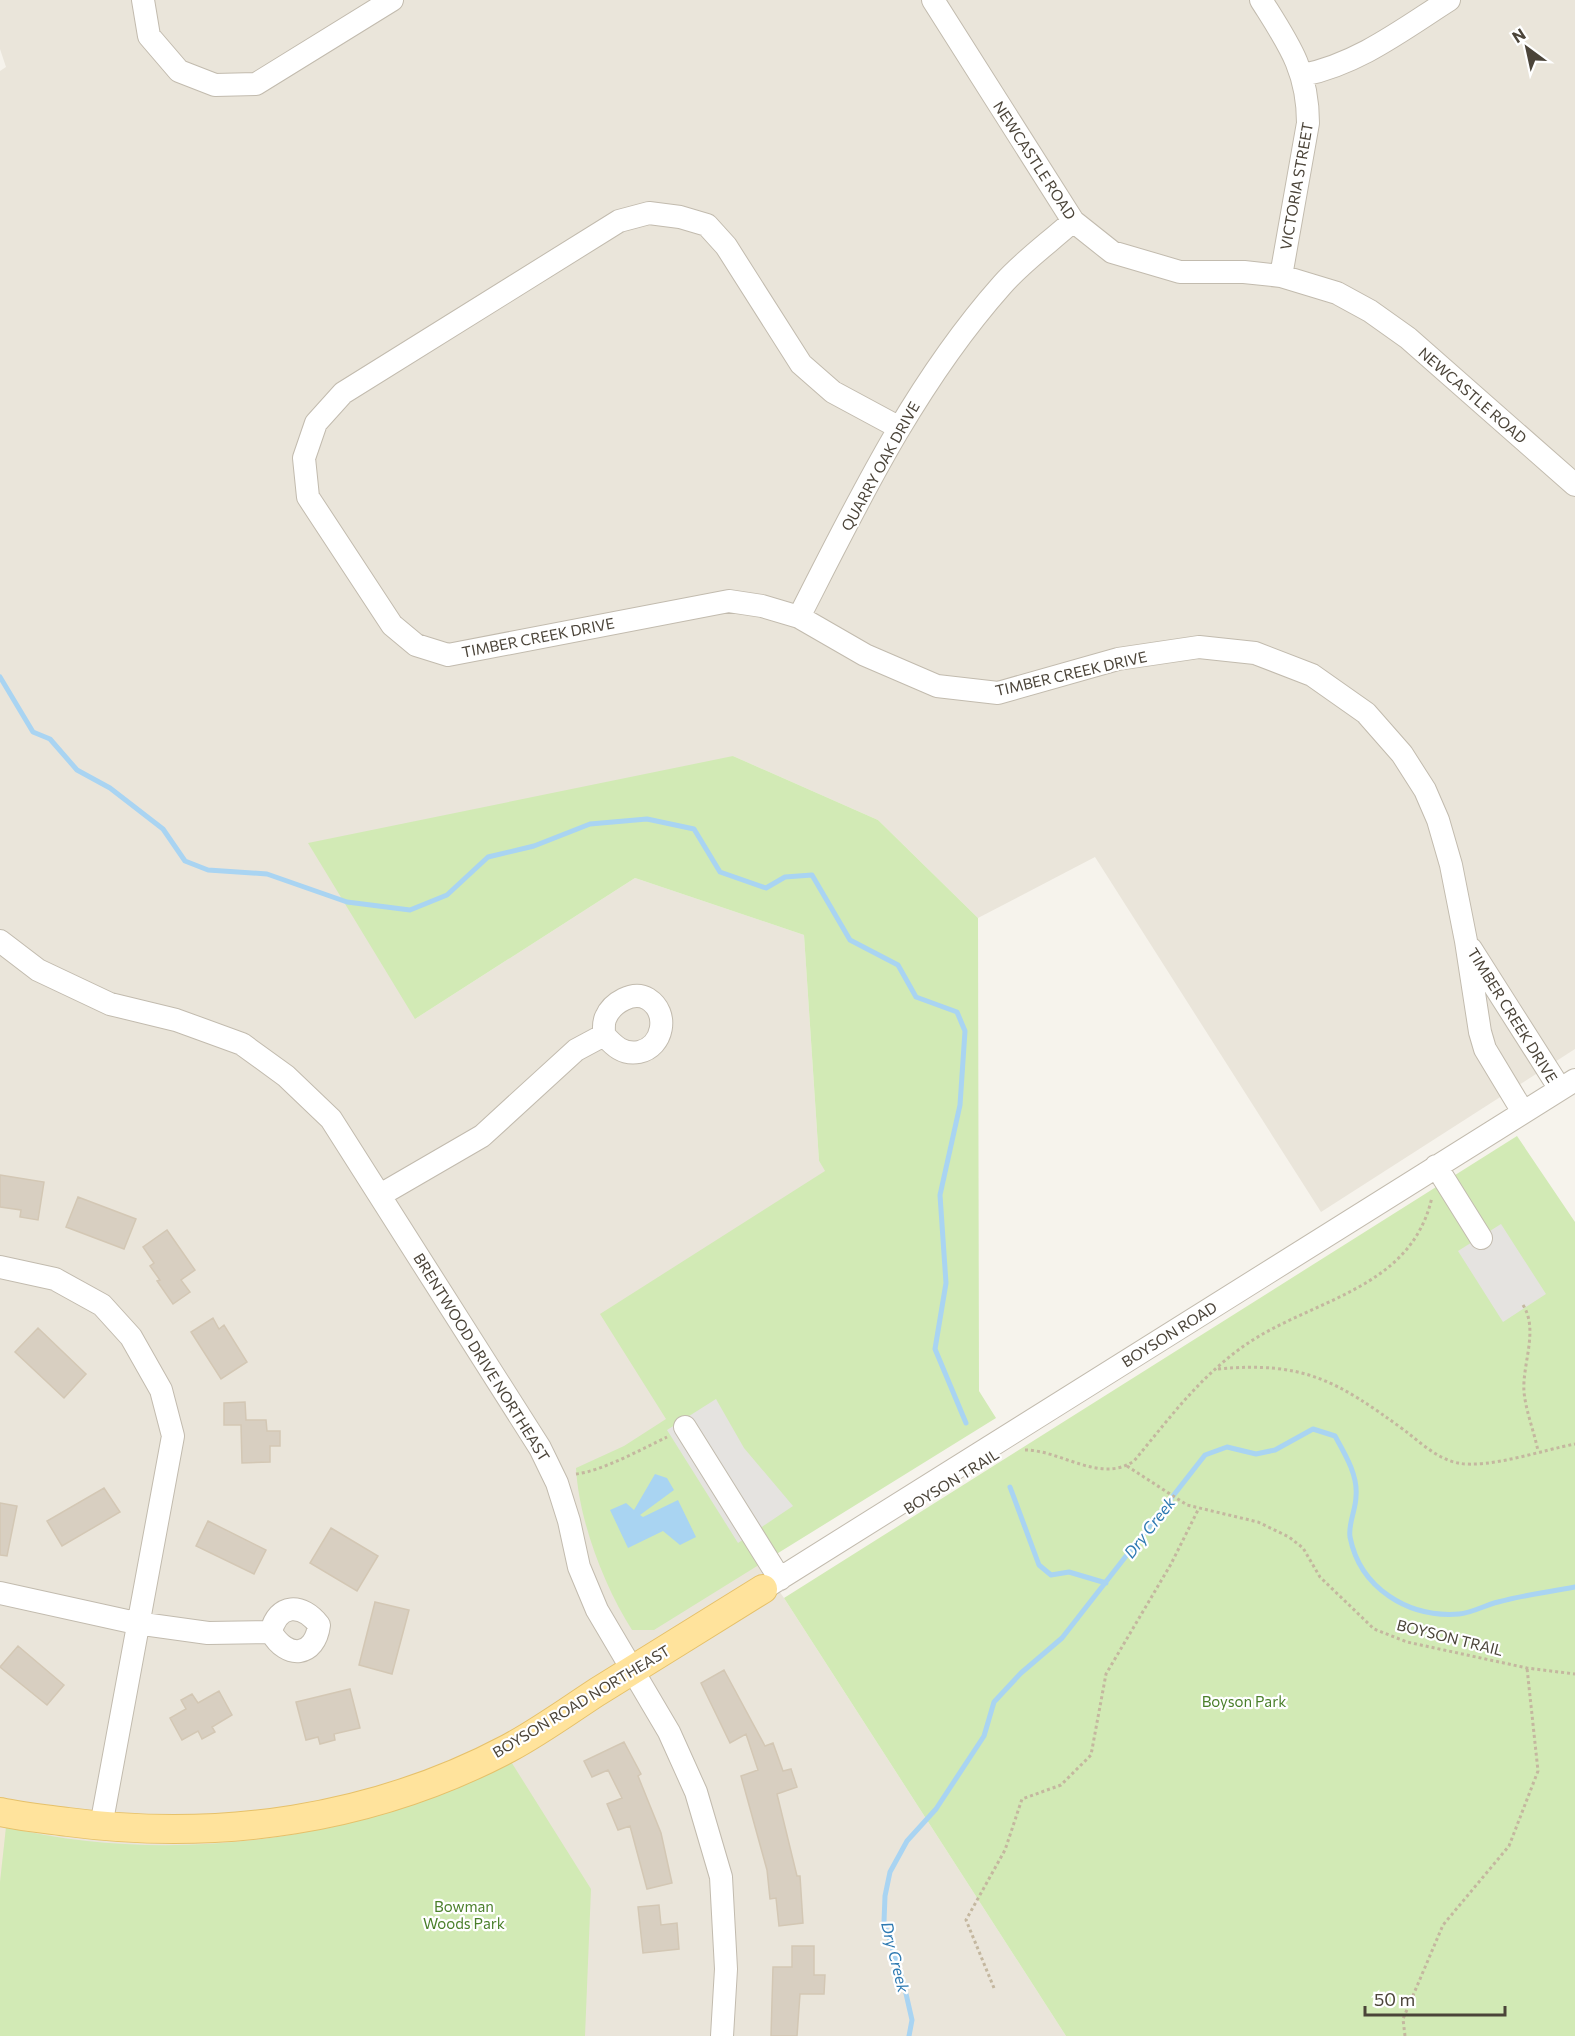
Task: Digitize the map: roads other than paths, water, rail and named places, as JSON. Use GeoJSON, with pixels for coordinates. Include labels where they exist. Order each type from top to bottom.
{"type":"FeatureCollection","features":[{"type":"Feature","properties":{"kind":"main road","name":"BOYSON ROAD NORTHEAST"},"geometry":{"type":"LineString","coordinates":[[0,1812],[100,1826],[178,1831],[244,1828],[304,1819],[355,1807],[412,1790],[509,1748],[772,1584]]}},
{"type":"Feature","properties":{"kind":"street"},"geometry":{"type":"LineString","coordinates":[[143,0],[149,36],[179,71],[215,85],[256,84],[392,0]]}},
{"type":"Feature","properties":{"kind":"street","name":"NEWCASTLE ROAD"},"geometry":{"type":"LineString","coordinates":[[933,0],[1073,221],[1112,252],[1180,272],[1244,272],[1281,276],[1336,293],[1371,311],[1408,338],[1575,485]]}},
{"type":"Feature","properties":{"kind":"street","name":"VICTORIA STREET"},"geometry":{"type":"LineString","coordinates":[[1261,0],[1294,53],[1303,75],[1308,98],[1308,123],[1281,276]]}},
{"type":"Feature","properties":{"kind":"street"},"geometry":{"type":"LineString","coordinates":[[1303,75],[1328,70],[1350,62],[1449,0]]}},
{"type":"Feature","properties":{"kind":"street","name":"TIMBER CREEK DRIVE"},"geometry":{"type":"LineString","coordinates":[[898,427],[832,392],[801,364],[726,246],[707,225],[680,217],[649,213],[619,221],[343,393],[316,423],[304,458],[308,497],[392,625],[416,645],[448,655],[729,601],[799,617],[865,655],[937,686],[998,693],[1118,659],[1199,647],[1255,653],[1312,675],[1366,712],[1402,754],[1425,790],[1438,820],[1466,941],[1483,1040],[1523,1112]]}},
{"type":"Feature","properties":{"kind":"street","name":"QUARRY OAK DRIVE"},"geometry":{"type":"LineString","coordinates":[[799,617],[898,427],[944,356],[1003,283],[1073,221]]}},
{"type":"Feature","properties":{"kind":"street","name":"BRENTWOOD DRIVE NORTHEAST"},"geometry":{"type":"LineString","coordinates":[[0,941],[38,970],[110,1004],[176,1020],[242,1044],[286,1076],[331,1119],[382,1194],[540,1448],[569,1521],[579,1568],[597,1610],[669,1732],[696,1792],[721,1877],[726,1970],[722,2036]]}},
{"type":"Feature","properties":{"kind":"street","name":"TIMBER CREEK DRIVE"},"geometry":{"type":"LineString","coordinates":[[1466,941],[1568,1085]]}},
{"type":"Feature","properties":{"kind":"street"},"geometry":{"type":"LineString","coordinates":[[382,1194],[482,1136],[576,1050],[604,1035]]}},
{"type":"Feature","properties":{"kind":"street","name":"BOYSON ROAD"},"geometry":{"type":"LineString","coordinates":[[772,1584],[1441,1174],[1523,1112],[1568,1085]]}},
{"type":"Feature","properties":{"kind":"street"},"geometry":{"type":"LineString","coordinates":[[1441,1174],[1481,1238]]}},
{"type":"Feature","properties":{"kind":"street"},"geometry":{"type":"LineString","coordinates":[[0,1267],[55,1278],[102,1305],[131,1337],[161,1390],[173,1436],[136,1623],[100,1826]]}},
{"type":"Feature","properties":{"kind":"street"},"geometry":{"type":"LineString","coordinates":[[685,1427],[772,1584]]}},
{"type":"Feature","properties":{"kind":"street"},"geometry":{"type":"LineString","coordinates":[[0,1593],[136,1623],[208,1633],[271,1632]]}},
{"type":"Feature","properties":{"kind":"water"},"geometry":{"type":"Polygon","coordinates":[[[655,1474],[667,1478],[674,1490],[640,1515],[643,1517],[678,1500],[696,1537],[680,1545],[663,1531],[628,1548],[610,1510],[626,1503],[634,1510],[655,1474]]]}},
{"type":"Feature","properties":{"kind":"waterway"},"geometry":{"type":"LineString","coordinates":[[0,677],[33,732],[50,739],[77,770],[110,788],[163,829],[185,861],[208,870],[267,874],[347,902],[410,910],[447,895],[488,857],[534,846],[590,824],[647,819],[694,829],[720,872],[766,888],[785,877],[812,875],[850,940],[898,965],[916,997],[957,1012],[965,1031],[960,1105],[940,1195],[946,1283],[935,1349],[966,1423]]}},
{"type":"Feature","properties":{"kind":"waterway","name":"Dry Creek"},"geometry":{"type":"LineString","coordinates":[[909,2036],[912,2020],[904,1985],[884,1922],[885,1896],[890,1872],[907,1841],[936,1809],[984,1736],[994,1702],[1021,1673],[1062,1638],[1205,1455],[1227,1447],[1256,1454],[1275,1450],[1313,1429],[1335,1436],[1355,1480],[1356,1501],[1350,1532],[1355,1555],[1375,1585],[1405,1605],[1422,1611],[1459,1614],[1527,1595],[1575,1587]]}},
{"type":"Feature","properties":{"kind":"waterway"},"geometry":{"type":"LineString","coordinates":[[1010,1487],[1039,1565],[1051,1575],[1069,1572],[1106,1583]]}},
{"type":"Feature","properties":{"kind":"park label","name":"Boyson Park"},"geometry":{"type":"Point","coordinates":[1244,1701]}},
{"type":"Feature","properties":{"kind":"park label","name":"Bowman Woods Park"},"geometry":{"type":"Point","coordinates":[464,1914]}}]}
